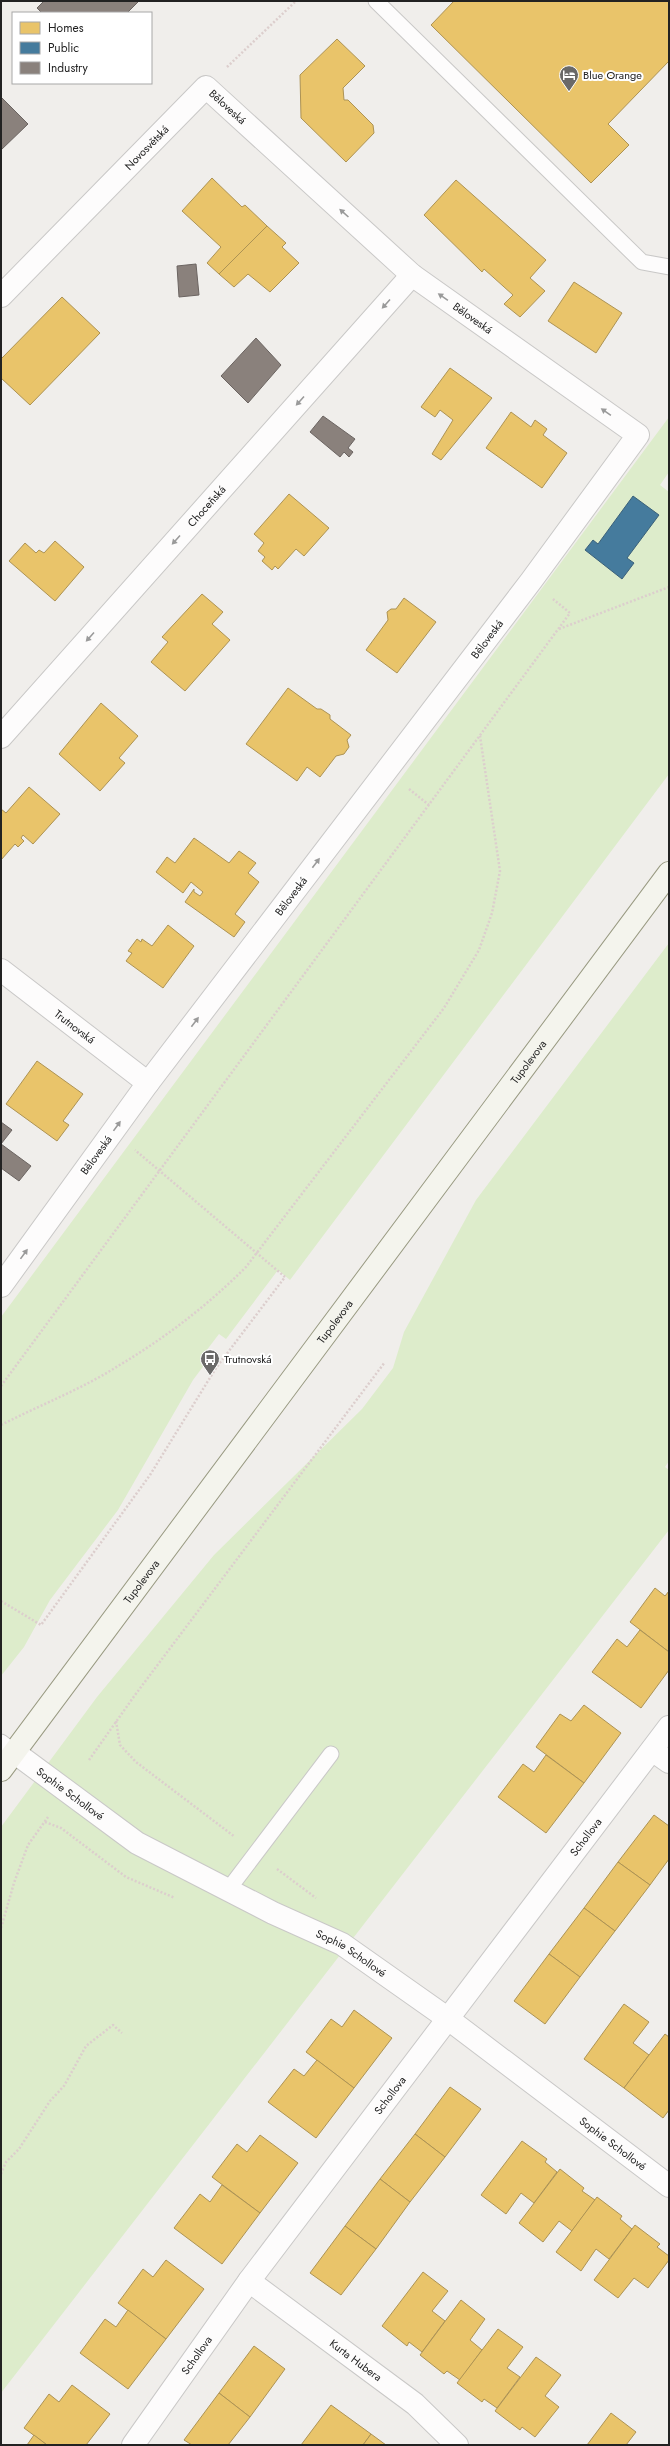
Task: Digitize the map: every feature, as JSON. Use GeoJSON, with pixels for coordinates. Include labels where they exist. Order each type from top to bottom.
{"type":"FeatureCollection","features":[{"type":"Feature","properties":{"kind":"main road","name":"Tupolevova"},"geometry":{"type":"LineString","coordinates":[[1,1770],[8,1747],[669,873]]}},
{"type":"Feature","properties":{"kind":"street","name":"Běloveská"},"geometry":{"type":"LineString","coordinates":[[1,1286],[148,1083],[531,581],[638,435],[412,275],[206,87]]}},
{"type":"Feature","properties":{"kind":"street","name":"Novosvětská"},"geometry":{"type":"LineString","coordinates":[[1,296],[206,87]]}},
{"type":"Feature","properties":{"kind":"street","name":"Choceňská"},"geometry":{"type":"LineString","coordinates":[[1,737],[412,275]]}},
{"type":"Feature","properties":{"kind":"street","name":"Trutnovská"},"geometry":{"type":"LineString","coordinates":[[1,970],[148,1083]]}},
{"type":"Feature","properties":{"kind":"street","name":"Schollova"},"geometry":{"type":"LineString","coordinates":[[133,2445],[249,2281],[447,2018],[661,1756],[669,1727]]}},
{"type":"Feature","properties":{"kind":"street","name":"Sophie Schollové"},"geometry":{"type":"LineString","coordinates":[[8,1747],[137,1843],[228,1890],[342,1944],[447,2018],[669,2186]]}},
{"type":"Feature","properties":{"kind":"street","name":"Kurta Hubera"},"geometry":{"type":"LineString","coordinates":[[249,2281],[415,2404],[457,2445]]}},
{"type":"Feature","properties":{"kind":"lane"},"geometry":{"type":"LineString","coordinates":[[376,1],[642,262],[669,267]]}},
{"type":"Feature","properties":{"kind":"lane"},"geometry":{"type":"LineString","coordinates":[[228,1890],[331,1754]]}},
{"type":"Feature","properties":{"kind":"path"},"geometry":{"type":"LineString","coordinates":[[206,87],[296,1]]}},
{"type":"Feature","properties":{"kind":"path"},"geometry":{"type":"LineString","coordinates":[[1,1386],[570,613],[531,581]]}},
{"type":"Feature","properties":{"kind":"path"},"geometry":{"type":"LineString","coordinates":[[558,630],[669,587]]}},
{"type":"Feature","properties":{"kind":"path"},"geometry":{"type":"LineString","coordinates":[[1,1425],[117,1367],[187,1321],[218,1296],[256,1253],[444,1008],[479,950],[492,913],[500,871],[480,736]]}},
{"type":"Feature","properties":{"kind":"path"},"geometry":{"type":"LineString","coordinates":[[1,1601],[41,1625],[150,1475],[216,1368],[285,1277],[113,1132]]}},
{"type":"Feature","properties":{"kind":"path"},"geometry":{"type":"LineString","coordinates":[[89,1760],[135,1695],[385,1362]]}},
{"type":"Feature","properties":{"kind":"path"},"geometry":{"type":"LineString","coordinates":[[1,1928],[14,1883],[28,1845],[48,1816]]}},
{"type":"Feature","properties":{"kind":"path"},"geometry":{"type":"LineString","coordinates":[[1,2174],[6,2162],[19,2149],[50,2101],[64,2086],[86,2046],[113,2025],[122,2033]]}},
{"type":"Feature","properties":{"kind":"green space"},"geometry":{"type":"Polygon","coordinates":[[[669,417],[669,472],[660,485],[669,492],[669,774],[290,1280],[278,1270],[226,1339],[219,1334],[200,1359],[205,1364],[193,1380],[118,1510],[50,1600],[24,1647],[1,1676],[1,1317],[669,417]],[[633,496],[598,544],[593,540],[585,549],[622,579],[634,563],[627,558],[633,496]]]}},
{"type":"Feature","properties":{"kind":"green space"},"geometry":{"type":"Polygon","coordinates":[[[669,943],[669,1461],[665,1467],[669,1470],[669,1530],[1,2393],[1,1827],[97,1697],[214,1555],[362,1409],[393,1368],[404,1332],[476,1200],[669,943]]]}},
{"type":"Feature","properties":{"kind":"building: Homes","name":"Blue Orange"},"geometry":{"type":"Polygon","coordinates":[[[454,1],[669,1],[669,61],[608,124],[629,145],[591,183],[431,25],[454,1]]]}},
{"type":"Feature","properties":{"kind":"building: Homes"},"geometry":{"type":"Polygon","coordinates":[[[337,39],[365,66],[343,88],[344,100],[348,100],[373,125],[374,133],[346,162],[301,118],[300,75],[337,39]]]}},
{"type":"Feature","properties":{"kind":"building: Homes"},"geometry":{"type":"Polygon","coordinates":[[[212,178],[242,207],[245,205],[267,226],[219,274],[207,263],[221,247],[182,211],[212,178]]]}},
{"type":"Feature","properties":{"kind":"building: Homes"},"geometry":{"type":"Polygon","coordinates":[[[456,180],[546,260],[530,278],[545,291],[520,317],[504,304],[513,295],[484,269],[482,272],[424,215],[456,180]]]}},
{"type":"Feature","properties":{"kind":"building: Homes"},"geometry":{"type":"Polygon","coordinates":[[[267,226],[286,243],[282,247],[299,263],[270,292],[248,274],[234,287],[219,274],[267,226]]]}},
{"type":"Feature","properties":{"kind":"building: Homes"},"geometry":{"type":"Polygon","coordinates":[[[574,282],[622,313],[596,353],[548,321],[574,282]]]}},
{"type":"Feature","properties":{"kind":"building: Homes"},"geometry":{"type":"Polygon","coordinates":[[[62,297],[100,333],[30,405],[1,378],[1,359],[62,297]]]}},
{"type":"Feature","properties":{"kind":"building: Homes"},"geometry":{"type":"Polygon","coordinates":[[[450,368],[492,398],[441,460],[432,454],[453,420],[440,410],[435,417],[421,407],[450,368]]]}},
{"type":"Feature","properties":{"kind":"building: Homes"},"geometry":{"type":"Polygon","coordinates":[[[511,412],[531,427],[535,420],[547,429],[543,435],[567,453],[542,488],[486,448],[511,412]]]}},
{"type":"Feature","properties":{"kind":"building: Homes"},"geometry":{"type":"Polygon","coordinates":[[[289,494],[329,528],[304,556],[296,549],[278,569],[275,566],[272,570],[262,561],[265,557],[258,551],[264,543],[254,534],[289,494]]]}},
{"type":"Feature","properties":{"kind":"building: Homes"},"geometry":{"type":"Polygon","coordinates":[[[55,541],[84,567],[55,601],[9,561],[25,543],[36,553],[39,550],[44,553],[55,541]]]}},
{"type":"Feature","properties":{"kind":"building: Homes"},"geometry":{"type":"Polygon","coordinates":[[[202,594],[223,612],[212,624],[230,640],[185,691],[151,662],[168,642],[162,637],[202,594]]]}},
{"type":"Feature","properties":{"kind":"building: Homes"},"geometry":{"type":"Polygon","coordinates":[[[404,598],[436,622],[397,673],[366,650],[388,620],[387,612],[391,609],[396,609],[404,598]]]}},
{"type":"Feature","properties":{"kind":"building: Homes"},"geometry":{"type":"Polygon","coordinates":[[[288,688],[317,709],[321,709],[330,715],[330,719],[351,735],[347,740],[349,747],[344,754],[336,756],[320,777],[307,767],[297,781],[246,744],[288,688]]]}},
{"type":"Feature","properties":{"kind":"building: Homes"},"geometry":{"type":"Polygon","coordinates":[[[101,703],[138,736],[119,758],[125,763],[100,791],[59,754],[101,703]]]}},
{"type":"Feature","properties":{"kind":"building: Homes"},"geometry":{"type":"Polygon","coordinates":[[[29,787],[60,814],[33,844],[23,835],[21,838],[24,841],[18,847],[15,844],[1,860],[1,809],[6,813],[29,787]]]}},
{"type":"Feature","properties":{"kind":"building: Homes"},"geometry":{"type":"Polygon","coordinates":[[[194,838],[229,863],[239,851],[256,863],[248,873],[259,882],[235,914],[245,922],[234,937],[185,902],[194,889],[194,892],[200,896],[203,892],[191,882],[183,893],[156,872],[167,857],[175,863],[194,838]]]}},
{"type":"Feature","properties":{"kind":"building: Homes"},"geometry":{"type":"Polygon","coordinates":[[[168,925],[194,946],[163,988],[126,961],[132,953],[128,951],[137,939],[141,942],[142,939],[152,946],[168,925]]]}},
{"type":"Feature","properties":{"kind":"building: Homes"},"geometry":{"type":"Polygon","coordinates":[[[37,1061],[83,1094],[63,1121],[69,1125],[57,1141],[6,1104],[37,1061]]]}},
{"type":"Feature","properties":{"kind":"building: Homes"},"geometry":{"type":"Polygon","coordinates":[[[655,1588],[665,1596],[669,1591],[669,1652],[630,1622],[655,1588]]]}},
{"type":"Feature","properties":{"kind":"building: Homes"},"geometry":{"type":"Polygon","coordinates":[[[640,1630],[669,1652],[669,1670],[641,1708],[592,1672],[617,1639],[627,1647],[640,1630]]]}},
{"type":"Feature","properties":{"kind":"building: Homes"},"geometry":{"type":"Polygon","coordinates":[[[584,1705],[621,1733],[584,1783],[536,1747],[560,1714],[571,1721],[584,1705]]]}},
{"type":"Feature","properties":{"kind":"building: Homes"},"geometry":{"type":"Polygon","coordinates":[[[546,1755],[584,1783],[546,1833],[498,1797],[523,1764],[534,1772],[546,1755]]]}},
{"type":"Feature","properties":{"kind":"building: Homes"},"geometry":{"type":"Polygon","coordinates":[[[654,1815],[669,1826],[669,1859],[650,1885],[618,1862],[654,1815]]]}},
{"type":"Feature","properties":{"kind":"building: Homes"},"geometry":{"type":"Polygon","coordinates":[[[618,1862],[650,1885],[615,1931],[584,1908],[618,1862]]]}},
{"type":"Feature","properties":{"kind":"building: Homes"},"geometry":{"type":"Polygon","coordinates":[[[584,1908],[615,1931],[580,1977],[549,1954],[584,1908]]]}},
{"type":"Feature","properties":{"kind":"building: Homes"},"geometry":{"type":"Polygon","coordinates":[[[549,1954],[580,1977],[545,2024],[514,2001],[549,1954]]]}},
{"type":"Feature","properties":{"kind":"building: Homes"},"geometry":{"type":"Polygon","coordinates":[[[624,2004],[649,2022],[633,2043],[649,2055],[624,2088],[584,2059],[624,2004]]]}},
{"type":"Feature","properties":{"kind":"building: Homes"},"geometry":{"type":"Polygon","coordinates":[[[354,2010],[392,2038],[354,2088],[306,2052],[331,2019],[342,2027],[354,2010]]]}},
{"type":"Feature","properties":{"kind":"building: Homes"},"geometry":{"type":"Polygon","coordinates":[[[665,2034],[669,2037],[669,2110],[663,2118],[624,2088],[665,2034]]]}},
{"type":"Feature","properties":{"kind":"building: Homes"},"geometry":{"type":"Polygon","coordinates":[[[317,2060],[354,2088],[316,2138],[268,2102],[294,2069],[304,2076],[317,2060]]]}},
{"type":"Feature","properties":{"kind":"building: Homes"},"geometry":{"type":"Polygon","coordinates":[[[450,2087],[481,2109],[445,2157],[415,2134],[450,2087]]]}},
{"type":"Feature","properties":{"kind":"building: Homes"},"geometry":{"type":"Polygon","coordinates":[[[415,2134],[445,2157],[410,2202],[380,2179],[415,2134]]]}},
{"type":"Feature","properties":{"kind":"building: Homes"},"geometry":{"type":"Polygon","coordinates":[[[260,2135],[298,2163],[260,2213],[212,2177],[237,2144],[247,2152],[260,2135]]]}},
{"type":"Feature","properties":{"kind":"building: Homes"},"geometry":{"type":"Polygon","coordinates":[[[522,2141],[547,2159],[545,2162],[557,2172],[534,2203],[521,2193],[506,2214],[481,2195],[522,2141]]]}},
{"type":"Feature","properties":{"kind":"building: Homes"},"geometry":{"type":"Polygon","coordinates":[[[560,2169],[584,2188],[582,2191],[595,2200],[572,2231],[559,2221],[543,2242],[519,2223],[560,2169]]]}},
{"type":"Feature","properties":{"kind":"building: Homes"},"geometry":{"type":"Polygon","coordinates":[[[380,2179],[410,2202],[376,2249],[345,2226],[380,2179]]]}},
{"type":"Feature","properties":{"kind":"building: Homes"},"geometry":{"type":"Polygon","coordinates":[[[222,2185],[260,2213],[222,2264],[174,2228],[200,2194],[210,2202],[222,2185]]]}},
{"type":"Feature","properties":{"kind":"building: Homes"},"geometry":{"type":"Polygon","coordinates":[[[597,2197],[622,2216],[620,2219],[632,2229],[609,2259],[596,2249],[581,2271],[556,2252],[597,2197]]]}},
{"type":"Feature","properties":{"kind":"building: Homes"},"geometry":{"type":"Polygon","coordinates":[[[635,2225],[660,2244],[657,2247],[669,2256],[669,2260],[648,2288],[634,2278],[618,2298],[594,2280],[635,2225]]]}},
{"type":"Feature","properties":{"kind":"building: Homes"},"geometry":{"type":"Polygon","coordinates":[[[345,2226],[376,2249],[341,2295],[310,2273],[345,2226]]]}},
{"type":"Feature","properties":{"kind":"building: Homes"},"geometry":{"type":"Polygon","coordinates":[[[166,2260],[204,2289],[166,2339],[118,2303],[143,2269],[153,2277],[166,2260]]]}},
{"type":"Feature","properties":{"kind":"building: Homes"},"geometry":{"type":"Polygon","coordinates":[[[423,2272],[448,2291],[432,2311],[445,2321],[422,2352],[409,2342],[407,2346],[382,2326],[423,2272]]]}},
{"type":"Feature","properties":{"kind":"building: Homes"},"geometry":{"type":"Polygon","coordinates":[[[461,2300],[485,2319],[470,2340],[482,2350],[460,2380],[447,2371],[444,2374],[420,2355],[461,2300]]]}},
{"type":"Feature","properties":{"kind":"building: Homes"},"geometry":{"type":"Polygon","coordinates":[[[128,2310],[166,2339],[128,2389],[80,2353],[105,2319],[116,2327],[128,2310]]]}},
{"type":"Feature","properties":{"kind":"building: Homes"},"geometry":{"type":"Polygon","coordinates":[[[498,2329],[523,2347],[507,2368],[520,2377],[497,2408],[484,2399],[482,2402],[457,2383],[498,2329]]]}},
{"type":"Feature","properties":{"kind":"building: Homes"},"geometry":{"type":"Polygon","coordinates":[[[254,2346],[285,2369],[250,2417],[219,2393],[254,2346]]]}},
{"type":"Feature","properties":{"kind":"building: Homes"},"geometry":{"type":"Polygon","coordinates":[[[536,2357],[561,2375],[545,2396],[559,2407],[535,2437],[522,2427],[520,2430],[495,2411],[536,2357]]]}},
{"type":"Feature","properties":{"kind":"building: Homes"},"geometry":{"type":"Polygon","coordinates":[[[72,2385],[110,2414],[86,2445],[47,2445],[24,2428],[49,2394],[59,2402],[72,2385]]]}},
{"type":"Feature","properties":{"kind":"building: Homes"},"geometry":{"type":"Polygon","coordinates":[[[219,2393],[250,2417],[228,2445],[192,2445],[184,2440],[219,2393]]]}},
{"type":"Feature","properties":{"kind":"building: Homes"},"geometry":{"type":"Polygon","coordinates":[[[331,2405],[371,2434],[363,2445],[301,2445],[331,2405]]]}},
{"type":"Feature","properties":{"kind":"building: Homes"},"geometry":{"type":"Polygon","coordinates":[[[611,2413],[636,2432],[626,2445],[587,2445],[611,2413]]]}},
{"type":"Feature","properties":{"kind":"building: Homes"},"geometry":{"type":"Polygon","coordinates":[[[371,2434],[386,2445],[363,2445],[371,2434]]]}},
{"type":"Feature","properties":{"kind":"building: Homes"},"geometry":{"type":"Polygon","coordinates":[[[34,2435],[47,2445],[27,2445],[34,2435]]]}},
{"type":"Feature","properties":{"kind":"building: Public"},"geometry":{"type":"Polygon","coordinates":[[[633,496],[659,515],[627,558],[634,563],[622,579],[585,550],[593,540],[598,544],[633,496]]]}},
{"type":"Feature","properties":{"kind":"building: Industry"},"geometry":{"type":"Polygon","coordinates":[[[44,1],[139,1],[128,12],[41,12],[37,8],[44,1]]]}},
{"type":"Feature","properties":{"kind":"building: Industry"},"geometry":{"type":"Polygon","coordinates":[[[1,97],[28,124],[1,150],[1,97]]]}},
{"type":"Feature","properties":{"kind":"building: Industry"},"geometry":{"type":"Polygon","coordinates":[[[196,264],[199,295],[179,297],[177,266],[196,264]]]}},
{"type":"Feature","properties":{"kind":"building: Industry"},"geometry":{"type":"Polygon","coordinates":[[[256,338],[281,365],[248,403],[221,376],[256,338]]]}},
{"type":"Feature","properties":{"kind":"building: Industry"},"geometry":{"type":"Polygon","coordinates":[[[323,416],[355,439],[348,448],[353,452],[349,457],[344,452],[340,457],[310,432],[323,416]]]}},
{"type":"Feature","properties":{"kind":"building: Industry"},"geometry":{"type":"Polygon","coordinates":[[[1,1122],[12,1130],[1,1144],[1,1122]]]}},
{"type":"Feature","properties":{"kind":"building: Industry"},"geometry":{"type":"Polygon","coordinates":[[[1,1144],[31,1166],[19,1181],[1,1168],[1,1144]]]}},
{"type":"Feature","properties":{"kind":"place","name":"Blue Orange"},"geometry":{"type":"Point","coordinates":[569,92]}},
{"type":"Feature","properties":{"kind":"place","name":"Trutnovská"},"geometry":{"type":"Point","coordinates":[210,1376]}}]}
